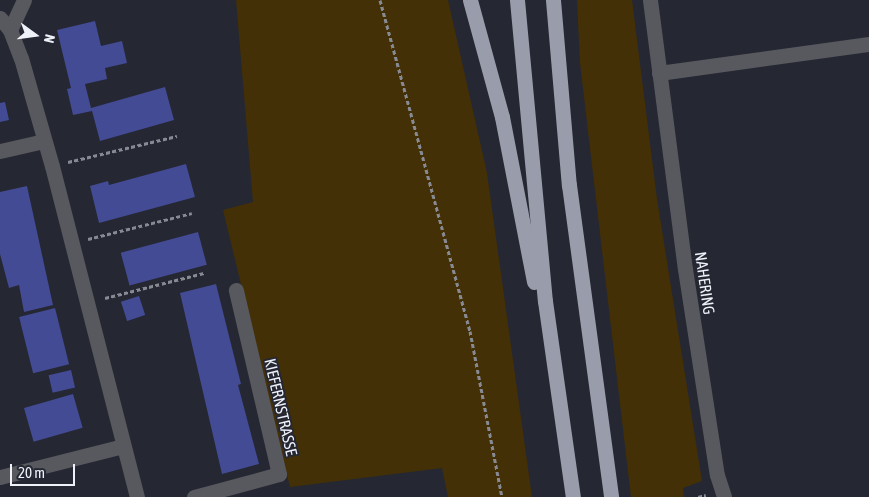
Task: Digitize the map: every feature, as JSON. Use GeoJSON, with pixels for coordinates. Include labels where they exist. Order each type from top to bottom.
{"type":"FeatureCollection","features":[{"type":"Feature","properties":{"kind":"highway"},"geometry":{"type":"LineString","coordinates":[[470,0],[502,117],[560,414]]}},
{"type":"Feature","properties":{"kind":"highway"},"geometry":{"type":"LineString","coordinates":[[517,0],[533,189],[560,414],[573,497]]}},
{"type":"Feature","properties":{"kind":"highway"},"geometry":{"type":"LineString","coordinates":[[553,0],[569,185],[611,497]]}},
{"type":"Feature","properties":{"kind":"street"},"geometry":{"type":"LineString","coordinates":[[10,30],[24,0]]}},
{"type":"Feature","properties":{"kind":"street","name":"NAHERING"},"geometry":{"type":"LineString","coordinates":[[650,0],[685,269],[717,476],[724,497]]}},
{"type":"Feature","properties":{"kind":"street"},"geometry":{"type":"LineString","coordinates":[[0,18],[10,30],[52,166],[137,497]]}},
{"type":"Feature","properties":{"kind":"street"},"geometry":{"type":"LineString","coordinates":[[659,73],[869,44]]}},
{"type":"Feature","properties":{"kind":"street"},"geometry":{"type":"LineString","coordinates":[[0,151],[44,140]]}},
{"type":"Feature","properties":{"kind":"street","name":"KIEFERNSTRASSE"},"geometry":{"type":"LineString","coordinates":[[194,497],[279,474],[236,290]]}},
{"type":"Feature","properties":{"kind":"street"},"geometry":{"type":"LineString","coordinates":[[0,476],[123,446]]}},
{"type":"Feature","properties":{"kind":"path"},"geometry":{"type":"LineString","coordinates":[[380,0],[470,331],[502,497]]}},
{"type":"Feature","properties":{"kind":"path"},"geometry":{"type":"LineString","coordinates":[[52,166],[177,136]]}},
{"type":"Feature","properties":{"kind":"path"},"geometry":{"type":"LineString","coordinates":[[72,244],[192,212]]}},
{"type":"Feature","properties":{"kind":"path"},"geometry":{"type":"LineString","coordinates":[[86,303],[204,273]]}},
{"type":"Feature","properties":{"kind":"shaded area"},"geometry":{"type":"Polygon","coordinates":[[[236,0],[448,0],[487,173],[532,497],[448,497],[442,468],[290,487],[223,210],[253,202],[236,0]]]}},
{"type":"Feature","properties":{"kind":"shaded area"},"geometry":{"type":"Polygon","coordinates":[[[577,0],[632,0],[657,199],[702,481],[683,488],[684,497],[631,497],[580,63],[577,0]]]}},
{"type":"Feature","properties":{"kind":"building"},"geometry":{"type":"Polygon","coordinates":[[[95,21],[101,46],[122,41],[127,63],[105,68],[107,79],[85,84],[91,108],[165,87],[174,120],[100,141],[92,111],[73,115],[67,89],[71,88],[57,30],[95,21]]]}},
{"type":"Feature","properties":{"kind":"building"},"geometry":{"type":"Polygon","coordinates":[[[5,102],[9,120],[0,122],[0,103],[5,102]]]}},
{"type":"Feature","properties":{"kind":"building"},"geometry":{"type":"Polygon","coordinates":[[[186,164],[195,197],[99,223],[90,186],[108,181],[109,185],[186,164]]]}},
{"type":"Feature","properties":{"kind":"building"},"geometry":{"type":"Polygon","coordinates":[[[27,186],[53,305],[24,312],[19,285],[9,288],[0,254],[0,192],[27,186]]]}},
{"type":"Feature","properties":{"kind":"building"},"geometry":{"type":"Polygon","coordinates":[[[198,232],[207,265],[130,286],[121,253],[198,232]]]}},
{"type":"Feature","properties":{"kind":"building"},"geometry":{"type":"Polygon","coordinates":[[[216,284],[241,384],[238,385],[259,464],[222,474],[180,293],[216,284]]]}},
{"type":"Feature","properties":{"kind":"building"},"geometry":{"type":"Polygon","coordinates":[[[139,296],[145,315],[127,321],[121,302],[139,296]]]}},
{"type":"Feature","properties":{"kind":"building"},"geometry":{"type":"Polygon","coordinates":[[[55,308],[69,364],[33,373],[19,317],[55,308]]]}},
{"type":"Feature","properties":{"kind":"building"},"geometry":{"type":"Polygon","coordinates":[[[71,370],[75,388],[53,393],[49,375],[71,370]]]}},
{"type":"Feature","properties":{"kind":"building"},"geometry":{"type":"Polygon","coordinates":[[[73,394],[83,428],[34,442],[24,408],[73,394]]]}}]}
